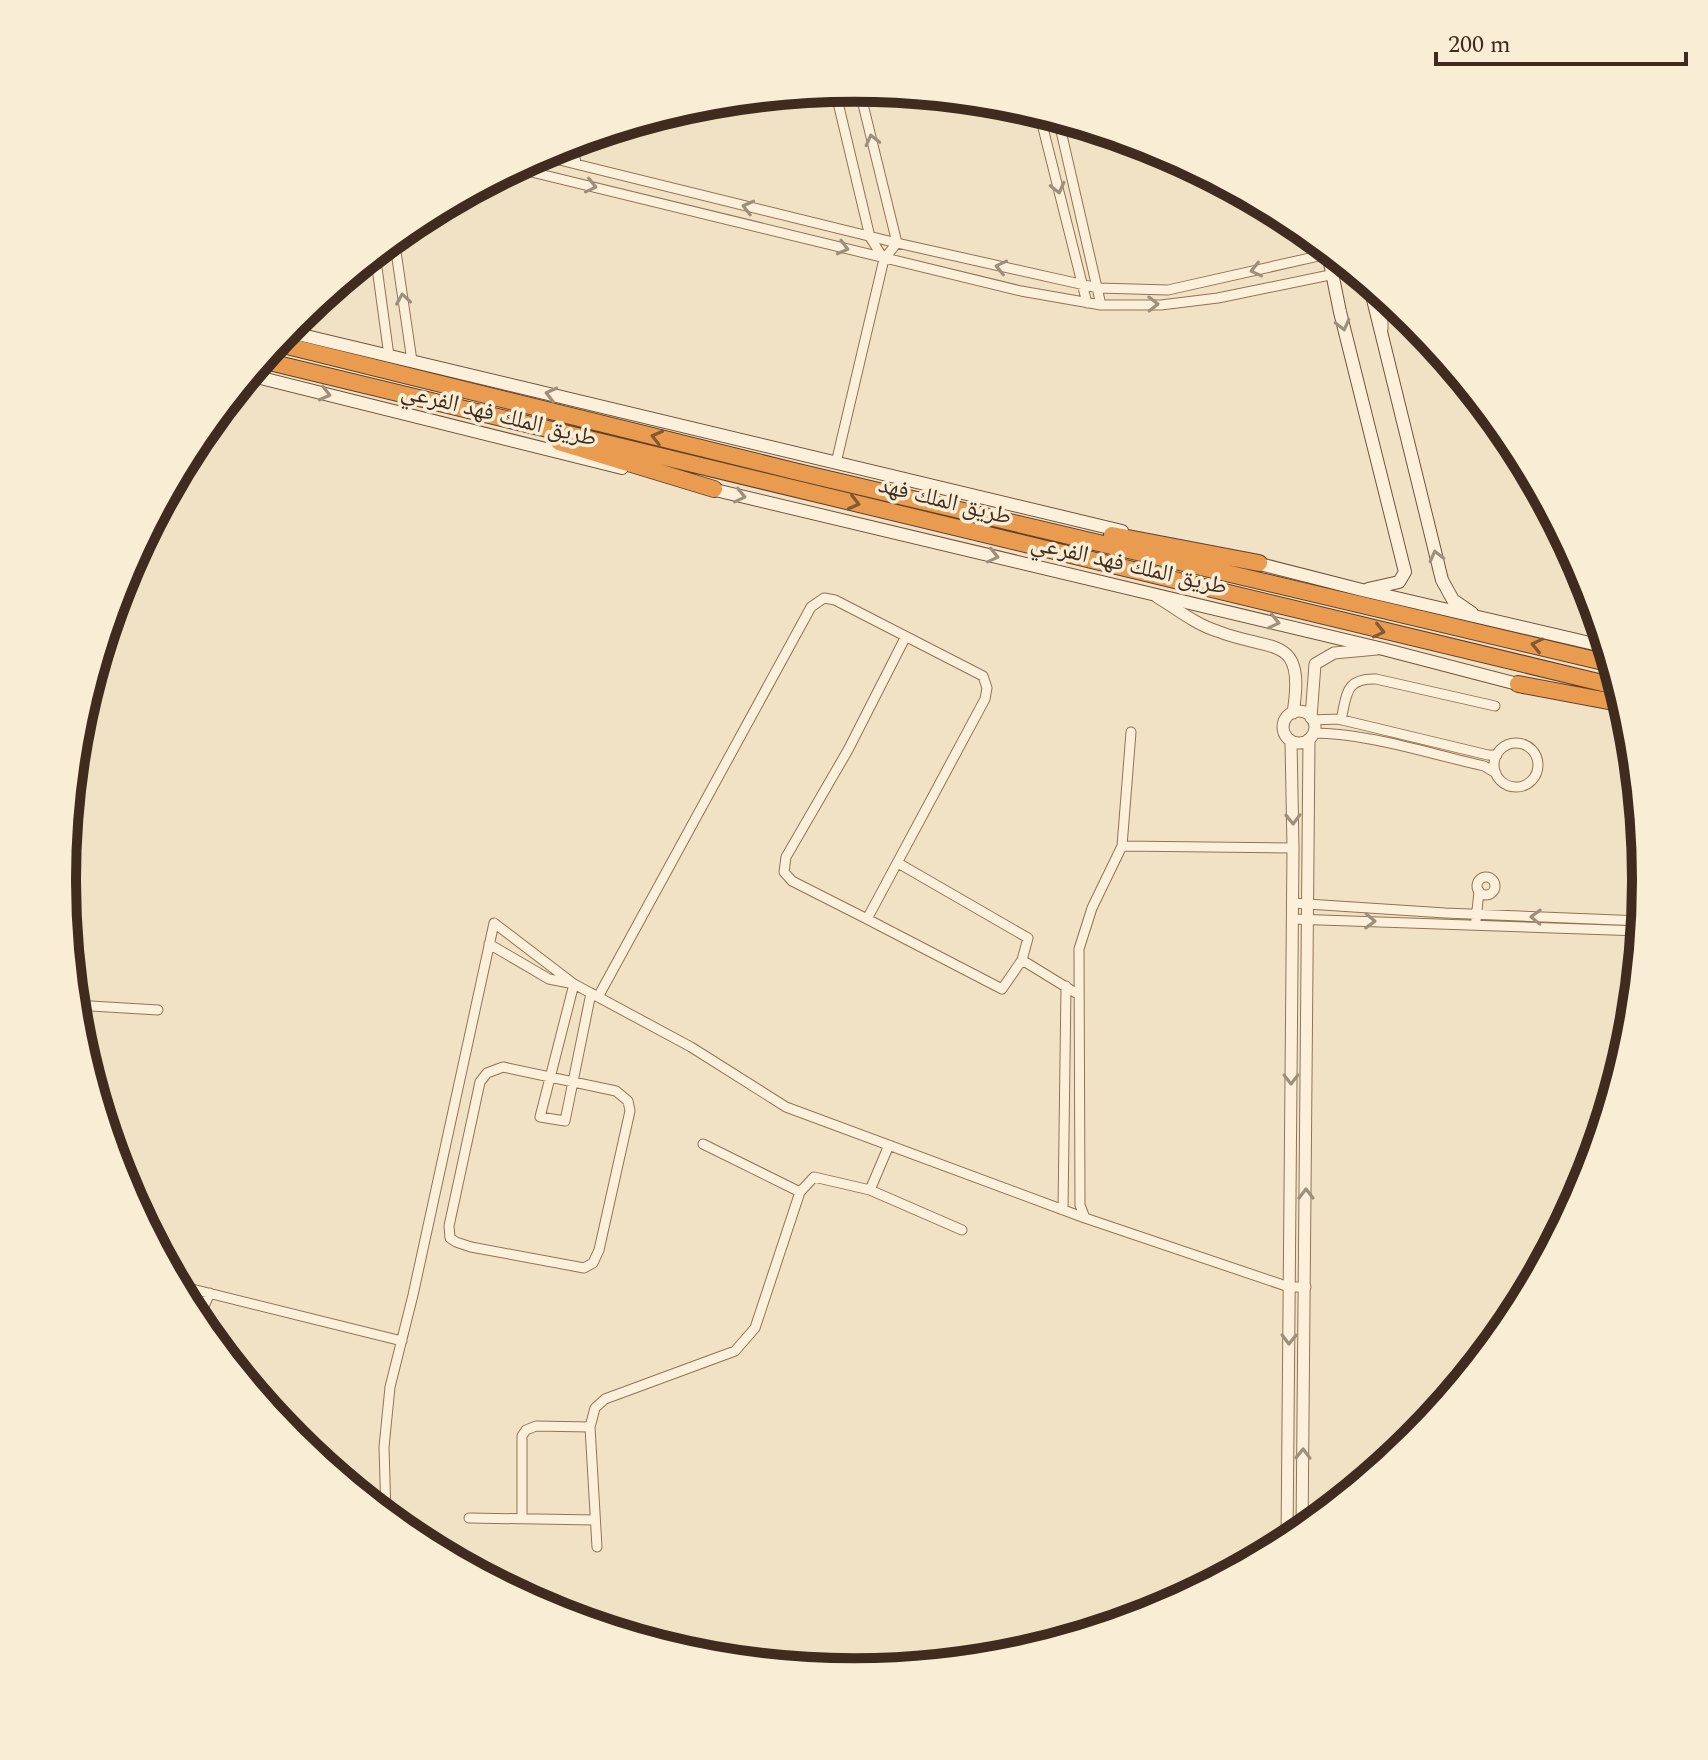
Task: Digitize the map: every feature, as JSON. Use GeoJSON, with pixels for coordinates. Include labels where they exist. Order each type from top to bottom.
{"type":"FeatureCollection","features":[{"type":"Feature","properties":{"kind":"highway","name":"طريق الملك فهد"},"geometry":{"type":"LineString","coordinates":[[289,346],[899,496],[1600,661]]}},
{"type":"Feature","properties":{"kind":"highway","name":"طريق الملك فهد"},"geometry":{"type":"LineString","coordinates":[[273,363],[1606,684]]}},
{"type":"Feature","properties":{"kind":"highway"},"geometry":{"type":"LineString","coordinates":[[408,397],[714,489]]}},
{"type":"Feature","properties":{"kind":"highway"},"geometry":{"type":"LineString","coordinates":[[899,496],[1259,563]]}},
{"type":"Feature","properties":{"kind":"highway"},"geometry":{"type":"LineString","coordinates":[[1518,684],[1611,704]]}},
{"type":"Feature","properties":{"kind":"main road"},"geometry":{"type":"LineString","coordinates":[[1331,265],[1405,572],[1399,582],[1362,590]]}},
{"type":"Feature","properties":{"kind":"main road"},"geometry":{"type":"LineString","coordinates":[[1374,302],[1442,580],[1453,600],[1478,616]]}},
{"type":"Feature","properties":{"kind":"main road","name":"طريق الملك فهد الفرعي"},"geometry":{"type":"LineString","coordinates":[[300,335],[1595,644]]}},
{"type":"Feature","properties":{"kind":"main road","name":"طريق الملك فهد الفرعي"},"geometry":{"type":"LineString","coordinates":[[260,378],[594,462],[1150,593],[1518,684]]}},
{"type":"Feature","properties":{"kind":"street"},"geometry":{"type":"LineString","coordinates":[[863,102],[897,243]]}},
{"type":"Feature","properties":{"kind":"street"},"geometry":{"type":"LineString","coordinates":[[838,103],[870,237],[884,259]]}},
{"type":"Feature","properties":{"kind":"street"},"geometry":{"type":"LineString","coordinates":[[1042,126],[1087,303]]}},
{"type":"Feature","properties":{"kind":"street"},"geometry":{"type":"LineString","coordinates":[[1061,131],[1101,305]]}},
{"type":"Feature","properties":{"kind":"street"},"geometry":{"type":"LineString","coordinates":[[575,154],[576,164]]}},
{"type":"Feature","properties":{"kind":"street"},"geometry":{"type":"LineString","coordinates":[[559,160],[870,237],[1098,288],[1168,290],[1316,254]]}},
{"type":"Feature","properties":{"kind":"street"},"geometry":{"type":"LineString","coordinates":[[532,172],[701,211],[884,259],[1021,291],[1101,305],[1161,305],[1218,298],[1341,274]]}},
{"type":"Feature","properties":{"kind":"street"},"geometry":{"type":"LineString","coordinates":[[836,463],[884,259],[897,243]]}},
{"type":"Feature","properties":{"kind":"street"},"geometry":{"type":"LineString","coordinates":[[396,252],[412,361]]}},
{"type":"Feature","properties":{"kind":"street"},"geometry":{"type":"LineString","coordinates":[[377,266],[389,356]]}},
{"type":"Feature","properties":{"kind":"street"},"geometry":{"type":"LineString","coordinates":[[1383,310],[1383,336]]}},
{"type":"Feature","properties":{"kind":"street"},"geometry":{"type":"LineString","coordinates":[[1150,593],[1215,631],[1276,647],[1287,653],[1295,666],[1297,684],[1293,713]]}},
{"type":"Feature","properties":{"kind":"street"},"geometry":{"type":"LineString","coordinates":[[574,984],[540,1117],[565,1121],[595,995],[811,607],[824,598],[835,600],[983,676],[987,688],[985,699],[867,919]]}},
{"type":"Feature","properties":{"kind":"street"},"geometry":{"type":"LineString","coordinates":[[898,863],[1028,938],[1022,960],[1002,989],[792,881],[784,872],[786,857],[848,750],[905,638]]}},
{"type":"Feature","properties":{"kind":"street"},"geometry":{"type":"LineString","coordinates":[[1302,1515],[1308,904],[1315,664],[1334,653],[1383,649]]}},
{"type":"Feature","properties":{"kind":"street"},"geometry":{"type":"LineString","coordinates":[[1344,720],[1352,698],[1350,691],[1358,678],[1376,679],[1495,706]]}},
{"type":"Feature","properties":{"kind":"street"},"geometry":{"type":"LineString","coordinates":[[1496,773],[1497,755],[1503,747],[1519,743],[1532,750],[1538,764],[1533,779],[1519,786],[1504,783],[1496,773],[1484,766],[1334,733],[1311,736],[1298,743],[1284,734],[1283,725],[1293,713],[1303,712],[1312,719],[1344,720],[1497,755]]}},
{"type":"Feature","properties":{"kind":"street"},"geometry":{"type":"LineString","coordinates":[[1373,741],[1376,728]]}},
{"type":"Feature","properties":{"kind":"street"},"geometry":{"type":"LineString","coordinates":[[1085,1218],[1080,1205],[1079,949],[1092,908],[1122,846],[1131,732]]}},
{"type":"Feature","properties":{"kind":"street"},"geometry":{"type":"LineString","coordinates":[[1287,1526],[1293,848],[1291,741]]}},
{"type":"Feature","properties":{"kind":"street"},"geometry":{"type":"LineString","coordinates":[[1435,755],[1439,743]]}},
{"type":"Feature","properties":{"kind":"street"},"geometry":{"type":"LineString","coordinates":[[1122,846],[1293,848]]}},
{"type":"Feature","properties":{"kind":"street"},"geometry":{"type":"LineString","coordinates":[[1292,919],[1475,925],[1484,918],[1490,894],[1496,885],[1489,877],[1482,877],[1478,882],[1484,918]]}},
{"type":"Feature","properties":{"kind":"street"},"geometry":{"type":"LineString","coordinates":[[1479,891],[1484,895],[1490,894]]}},
{"type":"Feature","properties":{"kind":"street"},"geometry":{"type":"LineString","coordinates":[[1292,903],[1630,930]]}},
{"type":"Feature","properties":{"kind":"street"},"geometry":{"type":"LineString","coordinates":[[1484,918],[1630,921]]}},
{"type":"Feature","properties":{"kind":"street"},"geometry":{"type":"LineString","coordinates":[[386,1501],[384,1447],[390,1387],[494,923],[574,984],[691,1047],[786,1107],[1085,1218],[1289,1287],[1306,1287]]}},
{"type":"Feature","properties":{"kind":"street"},"geometry":{"type":"LineString","coordinates":[[489,944],[549,979],[574,984]]}},
{"type":"Feature","properties":{"kind":"street"},"geometry":{"type":"LineString","coordinates":[[1022,960],[1079,995]]}},
{"type":"Feature","properties":{"kind":"street"},"geometry":{"type":"LineString","coordinates":[[1063,1210],[1066,986]]}},
{"type":"Feature","properties":{"kind":"street"},"geometry":{"type":"LineString","coordinates":[[87,1006],[158,1010]]}},
{"type":"Feature","properties":{"kind":"street"},"geometry":{"type":"LineString","coordinates":[[503,1067],[550,1078],[616,1091],[628,1101],[630,1111],[599,1250],[593,1263],[584,1268],[456,1242],[450,1238],[449,1226],[480,1082],[487,1073],[503,1067]]}},
{"type":"Feature","properties":{"kind":"street"},"geometry":{"type":"LineString","coordinates":[[703,1144],[800,1192]]}},
{"type":"Feature","properties":{"kind":"street"},"geometry":{"type":"LineString","coordinates":[[870,1190],[889,1145]]}},
{"type":"Feature","properties":{"kind":"street"},"geometry":{"type":"LineString","coordinates":[[597,1547],[590,1427],[595,1408],[605,1399],[735,1351],[755,1328],[800,1192],[814,1177],[870,1190],[962,1230]]}},
{"type":"Feature","properties":{"kind":"street"},"geometry":{"type":"LineString","coordinates":[[192,1289],[402,1341]]}},
{"type":"Feature","properties":{"kind":"street"},"geometry":{"type":"LineString","coordinates":[[204,1307],[210,1293]]}},
{"type":"Feature","properties":{"kind":"street"},"geometry":{"type":"LineString","coordinates":[[522,1518],[522,1436],[526,1430],[536,1426],[590,1427]]}},
{"type":"Feature","properties":{"kind":"street"},"geometry":{"type":"LineString","coordinates":[[469,1518],[595,1520]]}}]}
